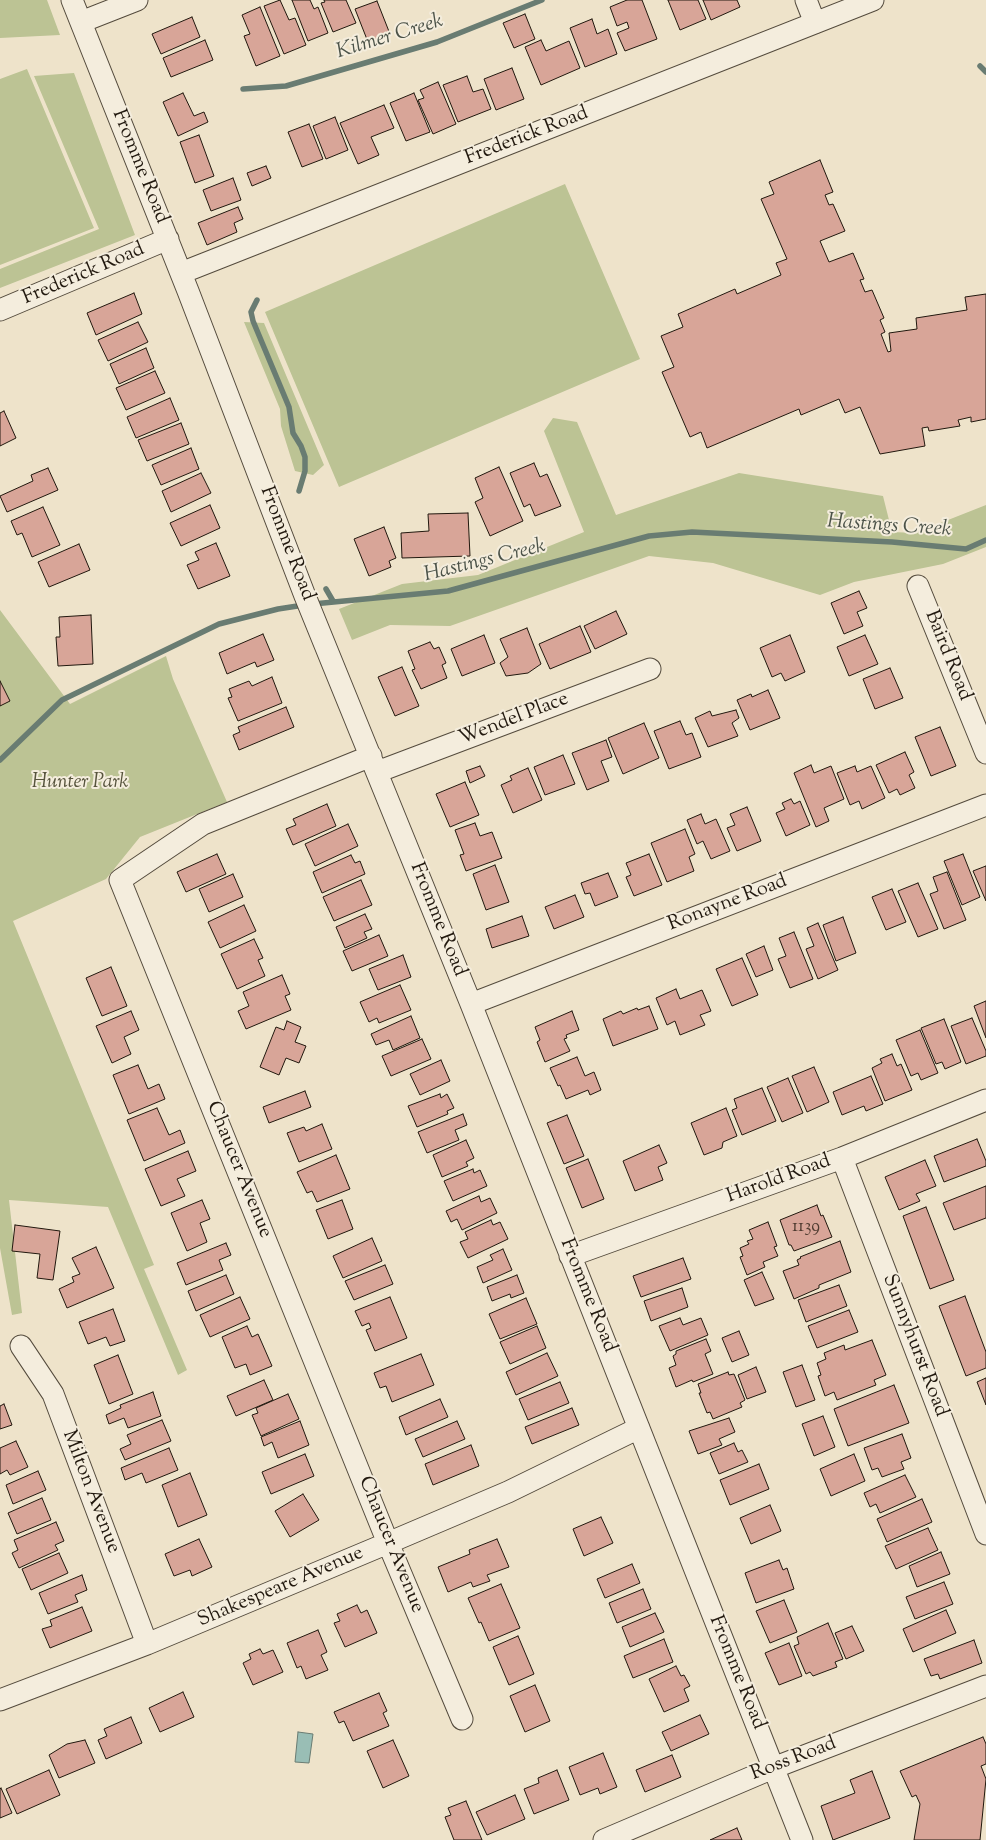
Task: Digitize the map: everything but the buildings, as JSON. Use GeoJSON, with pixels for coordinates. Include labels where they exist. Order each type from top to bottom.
{"type":"FeatureCollection","features":[{"type":"Feature","properties":{"kind":"street","name":"Fromme Road"},"geometry":{"type":"LineString","coordinates":[[72,0],[168,239],[309,605],[471,1004],[802,1840]]}},
{"type":"Feature","properties":{"kind":"street"},"geometry":{"type":"LineString","coordinates":[[81,22],[137,0]]}},
{"type":"Feature","properties":{"kind":"street"},"geometry":{"type":"LineString","coordinates":[[806,0],[815,23]]}},
{"type":"Feature","properties":{"kind":"street","name":"Frederick Road"},"geometry":{"type":"LineString","coordinates":[[181,273],[873,0]]}},
{"type":"Feature","properties":{"kind":"street","name":"Frederick Road"},"geometry":{"type":"LineString","coordinates":[[0,310],[168,239]]}},
{"type":"Feature","properties":{"kind":"street","name":"Baird Road"},"geometry":{"type":"LineString","coordinates":[[918,586],[986,753]]}},
{"type":"Feature","properties":{"kind":"street","name":"Wendel Place"},"geometry":{"type":"LineString","coordinates":[[374,764],[650,669]]}},
{"type":"Feature","properties":{"kind":"street","name":"Chaucer Avenue"},"geometry":{"type":"LineString","coordinates":[[374,764],[203,824],[120,880],[388,1543],[462,1720]]}},
{"type":"Feature","properties":{"kind":"street","name":"Ronayne Road"},"geometry":{"type":"LineString","coordinates":[[471,1004],[986,805]]}},
{"type":"Feature","properties":{"kind":"street","name":"Harold Road"},"geometry":{"type":"LineString","coordinates":[[570,1256],[842,1158],[986,1100]]}},
{"type":"Feature","properties":{"kind":"street","name":"Sunnyhurst Road"},"geometry":{"type":"LineString","coordinates":[[842,1158],[986,1534]]}},
{"type":"Feature","properties":{"kind":"street","name":"Milton Avenue"},"geometry":{"type":"LineString","coordinates":[[21,1346],[53,1394],[147,1644]]}},
{"type":"Feature","properties":{"kind":"street","name":"Shakespeare Avenue"},"geometry":{"type":"LineString","coordinates":[[0,1700],[147,1644],[508,1492],[639,1428]]}},
{"type":"Feature","properties":{"kind":"street","name":"Ross Road"},"geometry":{"type":"LineString","coordinates":[[604,1840],[773,1768],[986,1686]]}},
{"type":"Feature","properties":{"kind":"green space"},"geometry":{"type":"Polygon","coordinates":[[[0,0],[47,0],[60,35],[0,38],[0,0]]]}},
{"type":"Feature","properties":{"kind":"green space"},"geometry":{"type":"Polygon","coordinates":[[[27,69],[94,228],[0,265],[0,79],[27,69]]]}},
{"type":"Feature","properties":{"kind":"green space"},"geometry":{"type":"Polygon","coordinates":[[[74,73],[135,235],[0,288],[0,269],[99,229],[34,76],[74,73]]]}},
{"type":"Feature","properties":{"kind":"green space"},"geometry":{"type":"Polygon","coordinates":[[[565,184],[640,359],[339,487],[265,312],[565,184]]]}},
{"type":"Feature","properties":{"kind":"green space"},"geometry":{"type":"Polygon","coordinates":[[[244,322],[264,323],[324,465],[313,475],[295,471],[281,426],[280,409],[244,322]]]}},
{"type":"Feature","properties":{"kind":"green space"},"geometry":{"type":"Polygon","coordinates":[[[553,418],[577,422],[616,515],[739,473],[883,496],[892,532],[915,533],[986,505],[986,547],[943,564],[854,582],[820,595],[713,563],[649,556],[450,626],[390,625],[352,640],[339,609],[402,584],[478,575],[584,532],[544,431],[553,418]]]}},
{"type":"Feature","properties":{"kind":"green space","name":"Hunter Park"},"geometry":{"type":"Polygon","coordinates":[[[0,610],[70,704],[166,656],[173,679],[227,802],[140,837],[106,879],[13,921],[154,1265],[144,1269],[187,1370],[178,1375],[108,1207],[9,1200],[22,1313],[12,1315],[0,1248],[0,610]]]}},
{"type":"Feature","properties":{"kind":"water"},"geometry":{"type":"Polygon","coordinates":[[[298,1732],[313,1734],[309,1763],[295,1762],[298,1732]]]}},
{"type":"Feature","properties":{"kind":"waterway","name":"Kilmer Creek"},"geometry":{"type":"LineString","coordinates":[[243,89],[286,86],[437,42],[542,0]]}},
{"type":"Feature","properties":{"kind":"waterway","name":"Kilmer Creek"},"geometry":{"type":"LineString","coordinates":[[980,66],[986,72]]}},
{"type":"Feature","properties":{"kind":"waterway"},"geometry":{"type":"LineString","coordinates":[[257,300],[251,312],[253,321],[289,407],[293,433],[305,457],[305,471],[299,491]]}},
{"type":"Feature","properties":{"kind":"waterway","name":"Hastings Creek"},"geometry":{"type":"LineString","coordinates":[[313,604],[448,591],[649,536],[692,532],[892,542],[966,549],[986,540]]}},
{"type":"Feature","properties":{"kind":"waterway"},"geometry":{"type":"LineString","coordinates":[[326,589],[333,601]]}},
{"type":"Feature","properties":{"kind":"waterway","name":"Hastings Creek"},"geometry":{"type":"LineString","coordinates":[[0,760],[62,700],[219,624],[278,609],[304,605]]}}]}
